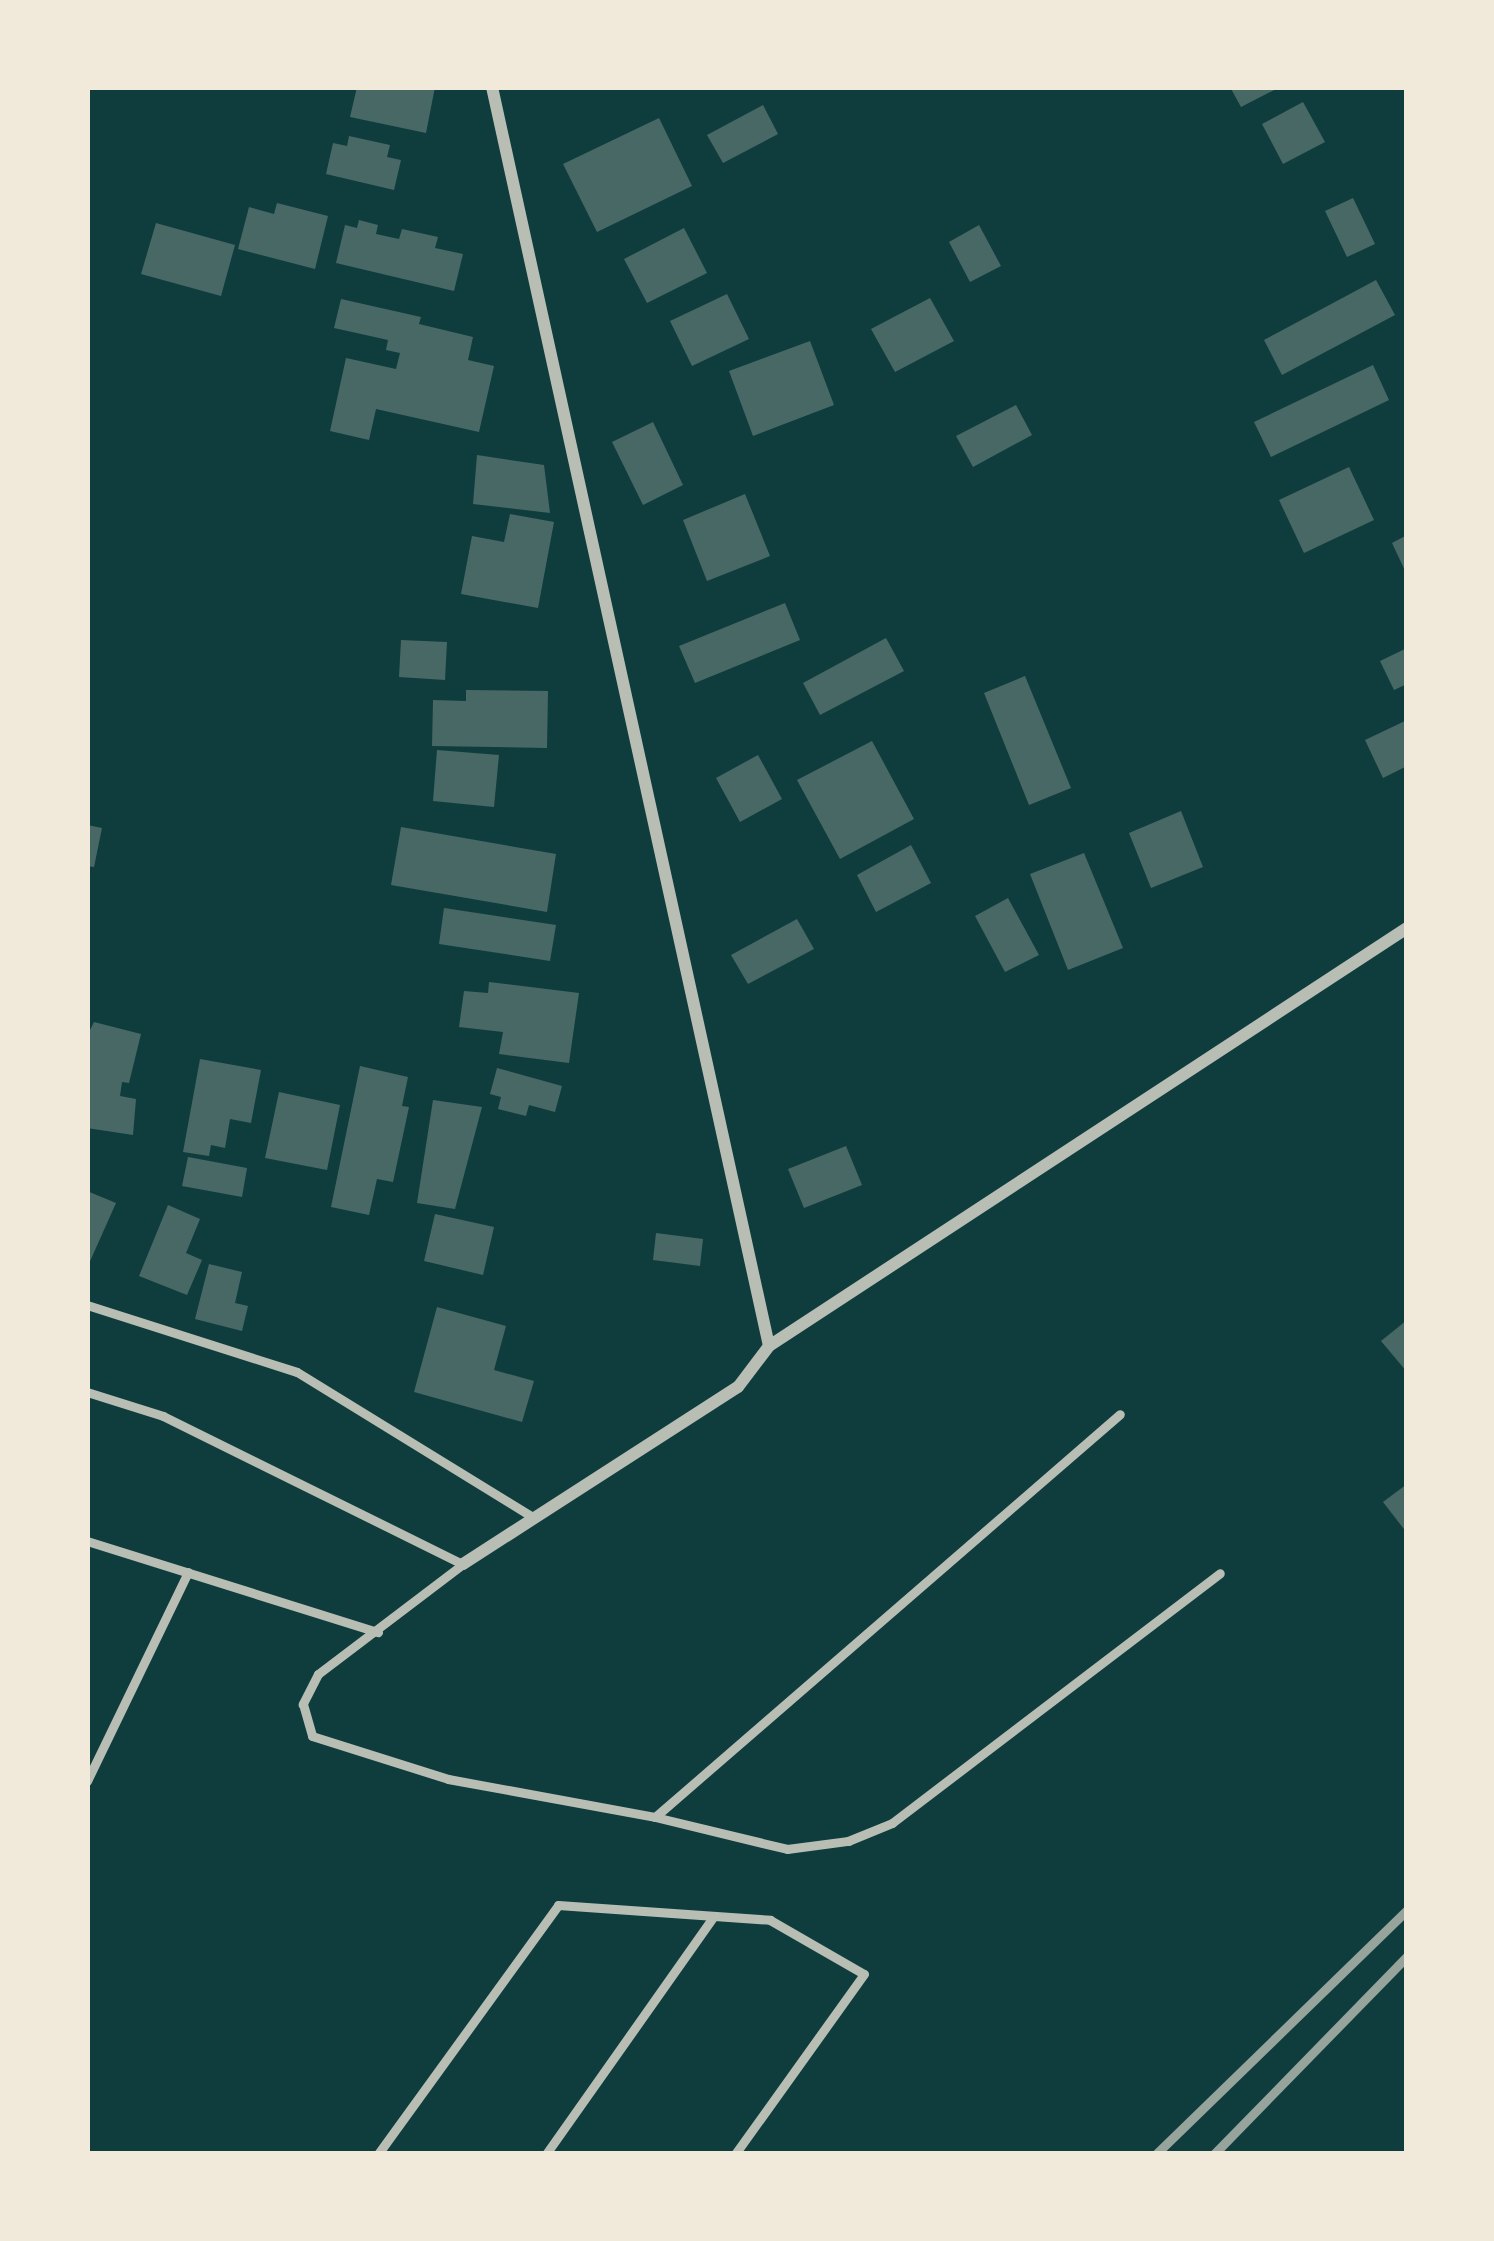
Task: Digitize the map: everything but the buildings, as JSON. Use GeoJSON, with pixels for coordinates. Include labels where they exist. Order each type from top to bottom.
{"type":"FeatureCollection","features":[{"type":"Feature","properties":{"kind":"street"},"geometry":{"type":"LineString","coordinates":[[492,87],[769,1346]]}},
{"type":"Feature","properties":{"kind":"street"},"geometry":{"type":"LineString","coordinates":[[463,1564],[738,1387],[769,1346],[1407,928]]}},
{"type":"Feature","properties":{"kind":"lane"},"geometry":{"type":"LineString","coordinates":[[87,1305],[297,1372],[531,1516]]}},
{"type":"Feature","properties":{"kind":"lane"},"geometry":{"type":"LineString","coordinates":[[87,1392],[163,1415],[463,1564],[318,1674],[303,1703],[312,1736],[448,1779],[655,1816],[787,1849],[848,1841],[892,1823],[1220,1574]]}},
{"type":"Feature","properties":{"kind":"lane"},"geometry":{"type":"LineString","coordinates":[[655,1816],[1120,1414]]}},
{"type":"Feature","properties":{"kind":"lane"},"geometry":{"type":"LineString","coordinates":[[87,1541],[378,1632]]}},
{"type":"Feature","properties":{"kind":"lane"},"geometry":{"type":"LineString","coordinates":[[87,1781],[188,1572]]}},
{"type":"Feature","properties":{"kind":"lane"},"geometry":{"type":"LineString","coordinates":[[378,2154],[558,1905],[770,1920],[864,1974],[735,2154]]}},
{"type":"Feature","properties":{"kind":"lane"},"geometry":{"type":"LineString","coordinates":[[547,2154],[715,1916]]}},
{"type":"Feature","properties":{"kind":"railway"},"geometry":{"type":"LineString","coordinates":[[1156,2154],[1407,1910]]}},
{"type":"Feature","properties":{"kind":"railway"},"geometry":{"type":"LineString","coordinates":[[1214,2154],[1407,1956]]}}]}
